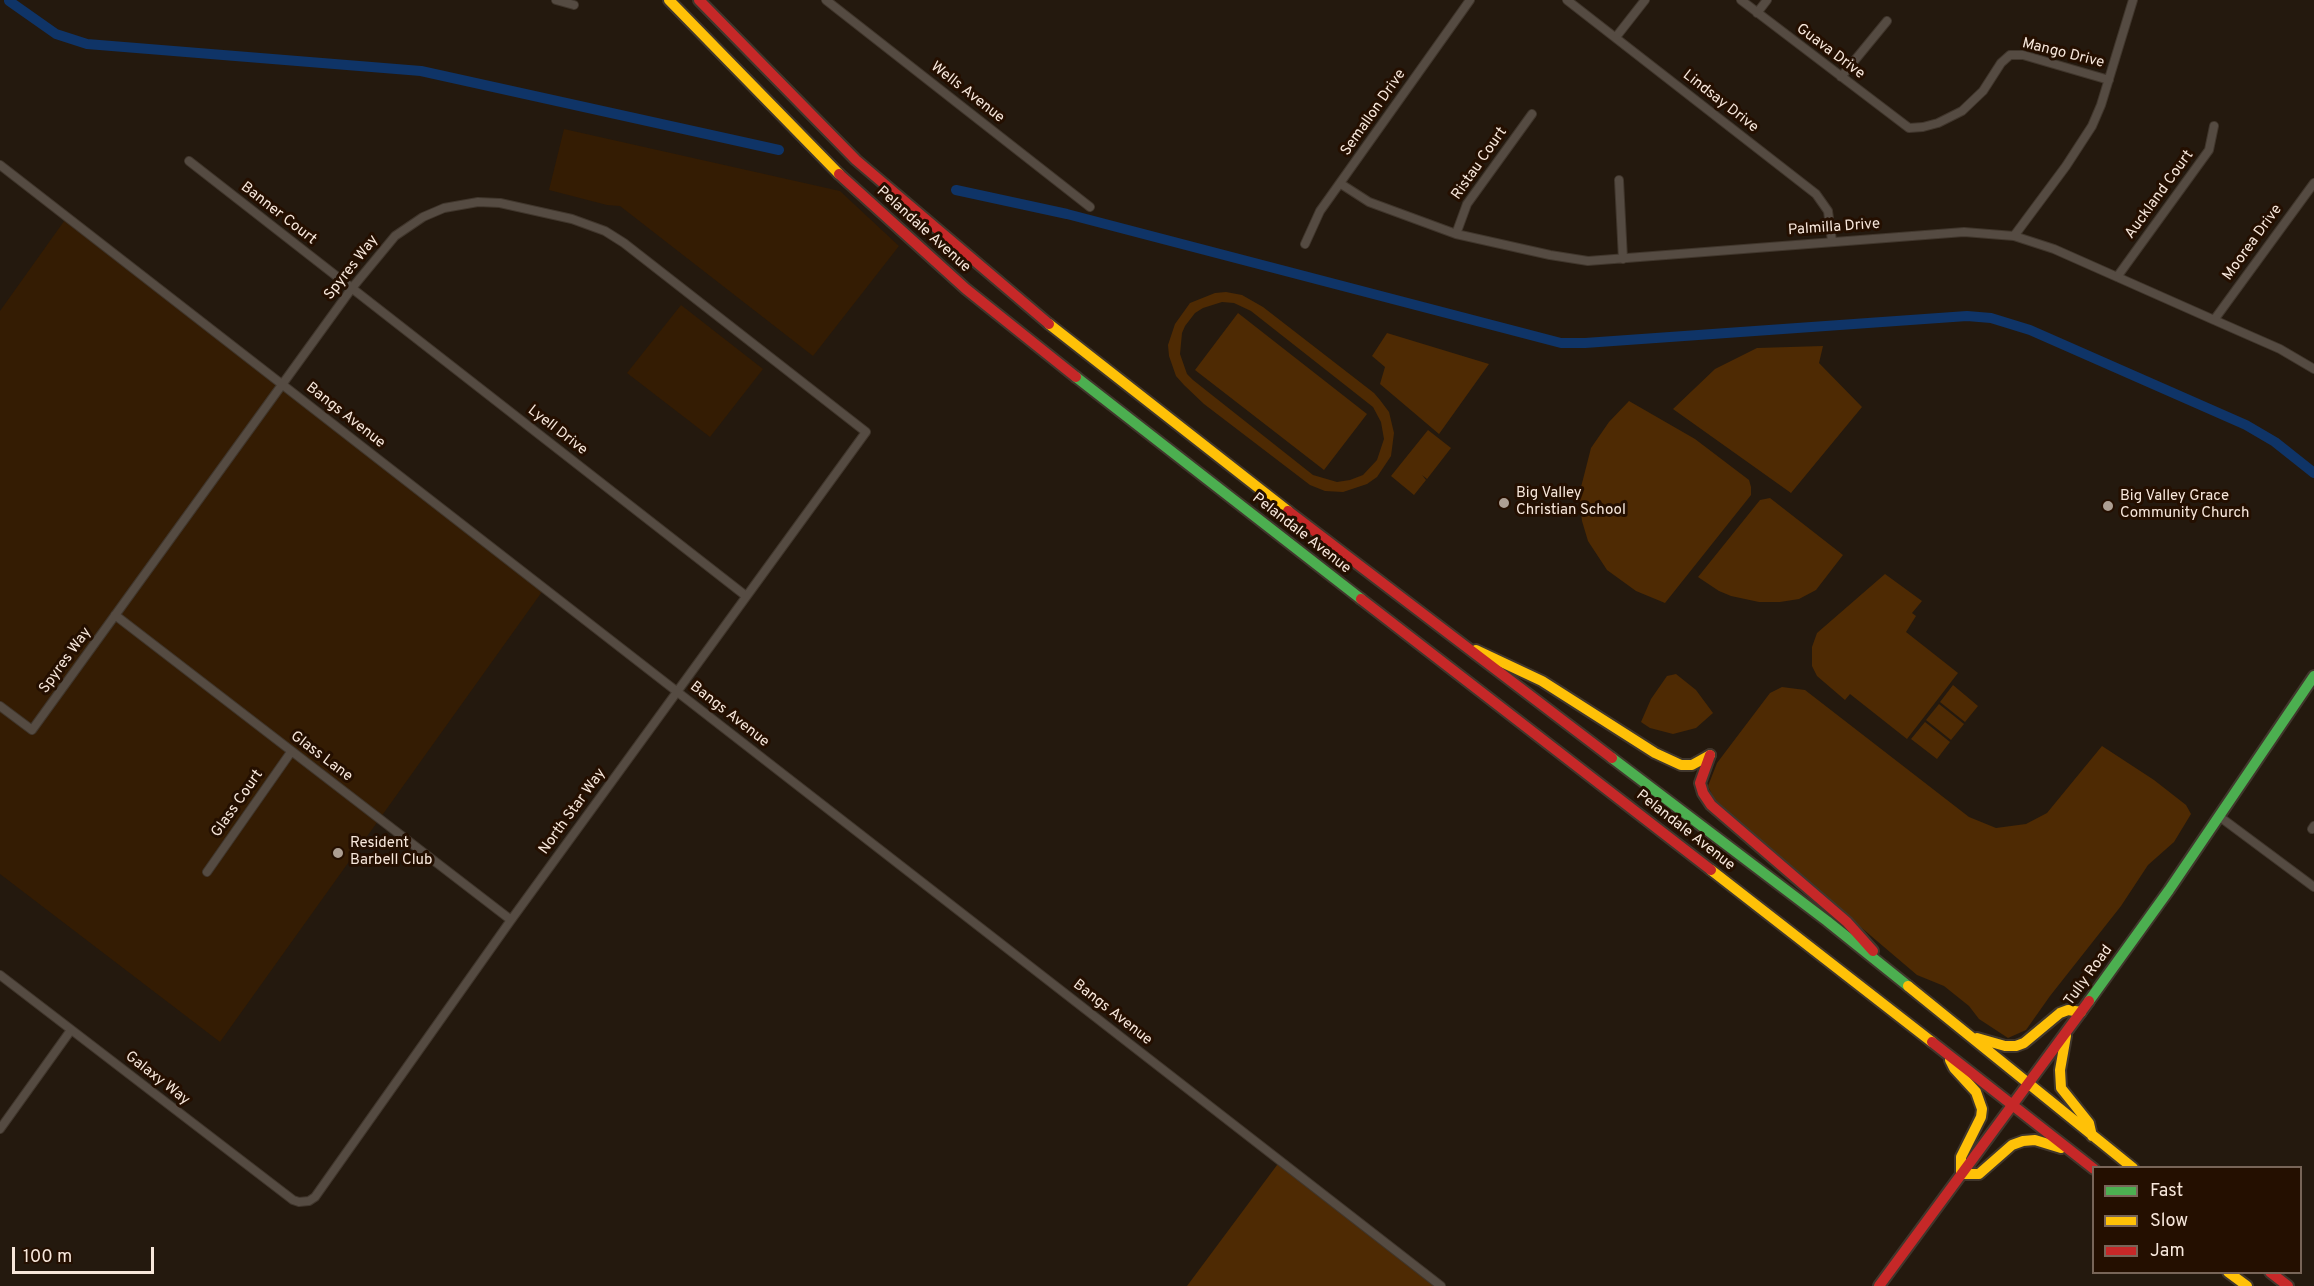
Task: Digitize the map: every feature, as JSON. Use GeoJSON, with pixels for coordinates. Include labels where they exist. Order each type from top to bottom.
{"type":"FeatureCollection","features":[{"type":"Feature","properties":{"kind":"main road","name":"Pelandale Avenue"},"geometry":{"type":"LineString","coordinates":[[669,0],[842,177],[966,289],[1011,326],[2092,1168]]}},
{"type":"Feature","properties":{"kind":"main road","name":"Pelandale Avenue"},"geometry":{"type":"LineString","coordinates":[[699,0],[856,160],[982,270],[1053,328],[1461,644],[1893,973],[2132,1166]]}},
{"type":"Feature","properties":{"kind":"main road"},"geometry":{"type":"LineString","coordinates":[[1461,644],[1542,681],[1655,753],[1682,765],[1692,765],[1710,755],[1700,783],[1711,805],[1847,922],[1893,973]]}},
{"type":"Feature","properties":{"kind":"main road","name":"Tully Road"},"geometry":{"type":"LineString","coordinates":[[1879,1286],[1960,1174],[2030,1084],[2220,817],[2314,676]]}},
{"type":"Feature","properties":{"kind":"main road","name":"Pelandale Avenue"},"geometry":{"type":"LineString","coordinates":[[1972,1037],[2005,1046],[2016,1046],[2024,1043],[2060,1013],[2068,1010],[2081,1012],[2066,1036],[2060,1082],[2063,1093],[2089,1124],[2092,1136]]}},
{"type":"Feature","properties":{"kind":"main road","name":"Pelandale Avenue"},"geometry":{"type":"LineString","coordinates":[[1947,1054],[1954,1068],[1976,1092],[1982,1109],[1981,1117],[1961,1157],[1960,1174],[1979,1174],[2012,1145],[2023,1141],[2035,1140],[2070,1151]]}},
{"type":"Feature","properties":{"kind":"main road"},"geometry":{"type":"LineString","coordinates":[[2231,1274],[2247,1286]]}},
{"type":"Feature","properties":{"kind":"main road"},"geometry":{"type":"LineString","coordinates":[[2273,1274],[2288,1286]]}},
{"type":"Feature","properties":{"kind":"street"},"geometry":{"type":"LineString","coordinates":[[556,0],[574,5]]}},
{"type":"Feature","properties":{"kind":"street","name":"Wells Avenue"},"geometry":{"type":"LineString","coordinates":[[826,0],[1090,207]]}},
{"type":"Feature","properties":{"kind":"street","name":"Semallon Drive"},"geometry":{"type":"LineString","coordinates":[[1305,244],[1320,211],[1470,0]]}},
{"type":"Feature","properties":{"kind":"street","name":"Lindsay Drive"},"geometry":{"type":"LineString","coordinates":[[1568,0],[1816,194],[1828,211],[1832,241]]}},
{"type":"Feature","properties":{"kind":"street"},"geometry":{"type":"LineString","coordinates":[[1616,38],[1645,0]]}},
{"type":"Feature","properties":{"kind":"street","name":"Guava Drive"},"geometry":{"type":"LineString","coordinates":[[1741,0],[1903,124]]}},
{"type":"Feature","properties":{"kind":"street"},"geometry":{"type":"LineString","coordinates":[[1757,13],[1767,0]]}},
{"type":"Feature","properties":{"kind":"street"},"geometry":{"type":"LineString","coordinates":[[2014,236],[2082,142],[2101,105],[2133,0]]}},
{"type":"Feature","properties":{"kind":"street"},"geometry":{"type":"LineString","coordinates":[[1841,77],[1887,21]]}},
{"type":"Feature","properties":{"kind":"street","name":"Mango Drive"},"geometry":{"type":"LineString","coordinates":[[1903,124],[1914,129],[1923,128],[1962,111],[1983,91],[2001,63],[2010,55],[2023,55],[2109,80]]}},
{"type":"Feature","properties":{"kind":"street","name":"Ristau Court"},"geometry":{"type":"LineString","coordinates":[[1456,234],[1467,204],[1532,114]]}},
{"type":"Feature","properties":{"kind":"street","name":"Auckland Court"},"geometry":{"type":"LineString","coordinates":[[2117,277],[2210,150],[2214,126]]}},
{"type":"Feature","properties":{"kind":"street","name":"Banner Court"},"geometry":{"type":"LineString","coordinates":[[189,161],[352,288]]}},
{"type":"Feature","properties":{"kind":"street","name":"Bangs Avenue"},"geometry":{"type":"LineString","coordinates":[[0,165],[1441,1286]]}},
{"type":"Feature","properties":{"kind":"street"},"geometry":{"type":"LineString","coordinates":[[1620,180],[1623,259]]}},
{"type":"Feature","properties":{"kind":"street","name":"Moorea Drive"},"geometry":{"type":"LineString","coordinates":[[2214,320],[2314,183]]}},
{"type":"Feature","properties":{"kind":"street","name":"Palmilla Drive"},"geometry":{"type":"LineString","coordinates":[[1341,184],[1370,202],[1456,234],[1588,261],[1964,232],[2014,236],[2054,249],[2312,364]]}},
{"type":"Feature","properties":{"kind":"street","name":"Spyres Way"},"geometry":{"type":"LineString","coordinates":[[0,706],[32,730],[352,288],[395,237],[413,223],[444,208],[477,202],[500,203],[584,222],[605,231],[624,243],[866,432]]}},
{"type":"Feature","properties":{"kind":"street","name":"Lyell Drive"},"geometry":{"type":"LineString","coordinates":[[352,288],[746,596]]}},
{"type":"Feature","properties":{"kind":"street","name":"North Star Way"},"geometry":{"type":"LineString","coordinates":[[299,1202],[309,1201],[315,1197],[512,920],[866,432]]}},
{"type":"Feature","properties":{"kind":"street","name":"Glass Lane"},"geometry":{"type":"LineString","coordinates":[[115,615],[512,920]]}},
{"type":"Feature","properties":{"kind":"street","name":"Glass Court"},"geometry":{"type":"LineString","coordinates":[[207,872],[291,752]]}},
{"type":"Feature","properties":{"kind":"street"},"geometry":{"type":"LineString","coordinates":[[2220,817],[2314,887]]}},
{"type":"Feature","properties":{"kind":"street","name":"Galaxy Way"},"geometry":{"type":"LineString","coordinates":[[0,975],[258,1174],[299,1202]]}},
{"type":"Feature","properties":{"kind":"street"},"geometry":{"type":"LineString","coordinates":[[0,1129],[71,1030]]}},
{"type":"Feature","properties":{"kind":"shaded area"},"geometry":{"type":"Polygon","coordinates":[[[564,129],[840,191],[899,246],[813,356],[620,206],[607,205],[549,190],[564,129]]]}},
{"type":"Feature","properties":{"kind":"shaded area"},"geometry":{"type":"Polygon","coordinates":[[[67,217],[544,589],[220,1042],[0,874],[0,311],[67,217]]]}},
{"type":"Feature","properties":{"kind":"shaded area"},"geometry":{"type":"Polygon","coordinates":[[[1226,292],[1242,295],[1263,307],[1374,393],[1389,412],[1394,433],[1391,456],[1377,477],[1367,484],[1343,492],[1325,491],[1310,485],[1204,404],[1176,376],[1168,345],[1175,324],[1190,303],[1215,293],[1226,292]],[[1222,302],[1203,308],[1195,313],[1185,326],[1180,354],[1187,374],[1313,475],[1337,482],[1363,475],[1377,460],[1384,439],[1381,422],[1373,407],[1251,311],[1234,303],[1222,302]]]}},
{"type":"Feature","properties":{"kind":"shaded area"},"geometry":{"type":"Polygon","coordinates":[[[681,305],[763,369],[710,437],[627,373],[681,305]]]}},
{"type":"Feature","properties":{"kind":"shaded area"},"geometry":{"type":"Polygon","coordinates":[[[1238,313],[1367,414],[1324,470],[1195,370],[1238,313]]]}},
{"type":"Feature","properties":{"kind":"shaded area"},"geometry":{"type":"Polygon","coordinates":[[[1387,333],[1489,364],[1439,434],[1380,384],[1385,367],[1372,356],[1387,333]]]}},
{"type":"Feature","properties":{"kind":"shaded area"},"geometry":{"type":"Polygon","coordinates":[[[1823,346],[1819,363],[1862,407],[1791,493],[1673,409],[1715,369],[1757,348],[1823,346]]]}},
{"type":"Feature","properties":{"kind":"shaded area"},"geometry":{"type":"Polygon","coordinates":[[[1629,401],[1695,439],[1749,480],[1751,487],[1751,495],[1665,603],[1636,591],[1607,570],[1588,541],[1582,521],[1579,495],[1591,448],[1609,422],[1629,401]]]}},
{"type":"Feature","properties":{"kind":"shaded area"},"geometry":{"type":"Polygon","coordinates":[[[1428,430],[1451,448],[1427,479],[1422,475],[1426,480],[1414,495],[1391,476],[1428,430]]]}},
{"type":"Feature","properties":{"kind":"shaded area"},"geometry":{"type":"Polygon","coordinates":[[[1770,498],[1843,555],[1816,590],[1799,599],[1759,602],[1731,596],[1698,577],[1760,500],[1770,498]]]}},
{"type":"Feature","properties":{"kind":"shaded area"},"geometry":{"type":"Polygon","coordinates":[[[1885,574],[1922,601],[1912,613],[1916,616],[1906,632],[1958,673],[1907,739],[1850,694],[1845,700],[1817,676],[1812,666],[1812,647],[1817,633],[1885,574]]]}},
{"type":"Feature","properties":{"kind":"shaded area"},"geometry":{"type":"Polygon","coordinates":[[[1676,674],[1696,690],[1713,713],[1696,728],[1673,734],[1650,728],[1641,722],[1651,699],[1667,676],[1676,674]]]}},
{"type":"Feature","properties":{"kind":"shaded area"},"geometry":{"type":"Polygon","coordinates":[[[1953,685],[1978,706],[1965,722],[1940,702],[1953,685]]]}},
{"type":"Feature","properties":{"kind":"shaded area"},"geometry":{"type":"Polygon","coordinates":[[[1782,687],[1805,690],[1969,817],[1996,828],[2026,824],[2047,813],[2102,746],[2154,780],[2186,805],[2191,814],[2174,842],[2148,865],[2121,906],[2026,1030],[2008,1038],[1979,1019],[1969,1006],[1944,986],[1917,975],[1717,805],[1708,786],[1717,763],[1770,693],[1782,687]]]}},
{"type":"Feature","properties":{"kind":"shaded area"},"geometry":{"type":"Polygon","coordinates":[[[1939,704],[1964,724],[1951,740],[1926,720],[1939,704]]]}},
{"type":"Feature","properties":{"kind":"shaded area"},"geometry":{"type":"Polygon","coordinates":[[[1925,722],[1950,742],[1937,759],[1911,739],[1925,722]]]}},
{"type":"Feature","properties":{"kind":"shaded area"},"geometry":{"type":"Polygon","coordinates":[[[1280,1161],[1442,1286],[1187,1286],[1280,1161]]]}},
{"type":"Feature","properties":{"kind":"waterway"},"geometry":{"type":"LineString","coordinates":[[9,1],[56,34],[87,44],[421,71],[779,150]]}},
{"type":"Feature","properties":{"kind":"waterway"},"geometry":{"type":"LineString","coordinates":[[956,190],[1067,214],[1561,343],[1967,316],[1991,318],[2030,330],[2246,425],[2275,442],[2314,473]]}},
{"type":"Feature","properties":{"kind":"traffic: fast"},"geometry":{"type":"LineString","coordinates":[[1076,377],[1361,599]]}},
{"type":"Feature","properties":{"kind":"traffic: fast"},"geometry":{"type":"LineString","coordinates":[[2089,1001],[2169,890],[2314,676]]}},
{"type":"Feature","properties":{"kind":"traffic: fast"},"geometry":{"type":"LineString","coordinates":[[1612,758],[1827,921],[1908,986]]}},
{"type":"Feature","properties":{"kind":"traffic: slow"},"geometry":{"type":"LineString","coordinates":[[669,0],[839,174]]}},
{"type":"Feature","properties":{"kind":"traffic: slow"},"geometry":{"type":"LineString","coordinates":[[1049,324],[1288,511]]}},
{"type":"Feature","properties":{"kind":"traffic: slow"},"geometry":{"type":"LineString","coordinates":[[1476,650],[1542,681],[1655,753],[1681,765],[1692,765],[1710,755]]}},
{"type":"Feature","properties":{"kind":"traffic: slow"},"geometry":{"type":"LineString","coordinates":[[1711,870],[1932,1042]]}},
{"type":"Feature","properties":{"kind":"traffic: slow"},"geometry":{"type":"LineString","coordinates":[[1908,986],[2131,1166]]}},
{"type":"Feature","properties":{"kind":"traffic: slow"},"geometry":{"type":"LineString","coordinates":[[1977,1038],[2005,1046],[2016,1046],[2024,1043],[2060,1013],[2068,1010],[2081,1012]]}},
{"type":"Feature","properties":{"kind":"traffic: slow"},"geometry":{"type":"LineString","coordinates":[[2066,1036],[2060,1070],[2061,1088],[2089,1123],[2092,1136]]}},
{"type":"Feature","properties":{"kind":"traffic: slow"},"geometry":{"type":"LineString","coordinates":[[1950,1060],[1954,1068],[1976,1092],[1982,1109],[1981,1117],[1961,1157],[1961,1173]]}},
{"type":"Feature","properties":{"kind":"traffic: slow"},"geometry":{"type":"LineString","coordinates":[[1961,1174],[1979,1174],[2012,1145],[2023,1141],[2035,1140],[2061,1148]]}},
{"type":"Feature","properties":{"kind":"traffic: slow"},"geometry":{"type":"LineString","coordinates":[[2231,1274],[2247,1286]]}},
{"type":"Feature","properties":{"kind":"traffic: jam"},"geometry":{"type":"LineString","coordinates":[[699,0],[856,160],[1049,324]]}},
{"type":"Feature","properties":{"kind":"traffic: jam"},"geometry":{"type":"LineString","coordinates":[[839,174],[966,289],[1076,377]]}},
{"type":"Feature","properties":{"kind":"traffic: jam"},"geometry":{"type":"LineString","coordinates":[[1288,511],[1612,758]]}},
{"type":"Feature","properties":{"kind":"traffic: jam"},"geometry":{"type":"LineString","coordinates":[[1361,599],[1711,870]]}},
{"type":"Feature","properties":{"kind":"traffic: jam"},"geometry":{"type":"LineString","coordinates":[[1710,755],[1700,783],[1711,805],[1847,922],[1873,951]]}},
{"type":"Feature","properties":{"kind":"traffic: jam"},"geometry":{"type":"LineString","coordinates":[[1879,1286],[2089,1001]]}},
{"type":"Feature","properties":{"kind":"traffic: jam"},"geometry":{"type":"LineString","coordinates":[[1932,1042],[2092,1167]]}},
{"type":"Feature","properties":{"kind":"traffic: jam"},"geometry":{"type":"LineString","coordinates":[[2273,1274],[2288,1286]]}},
{"type":"Feature","properties":{"kind":"place","name":"Big Valley Christian School"},"geometry":{"type":"Point","coordinates":[1504,503]}},
{"type":"Feature","properties":{"kind":"place","name":"Big Valley Grace Community Church"},"geometry":{"type":"Point","coordinates":[2108,506]}},
{"type":"Feature","properties":{"kind":"place","name":"Resident Barbell Club"},"geometry":{"type":"Point","coordinates":[338,853]}}]}
